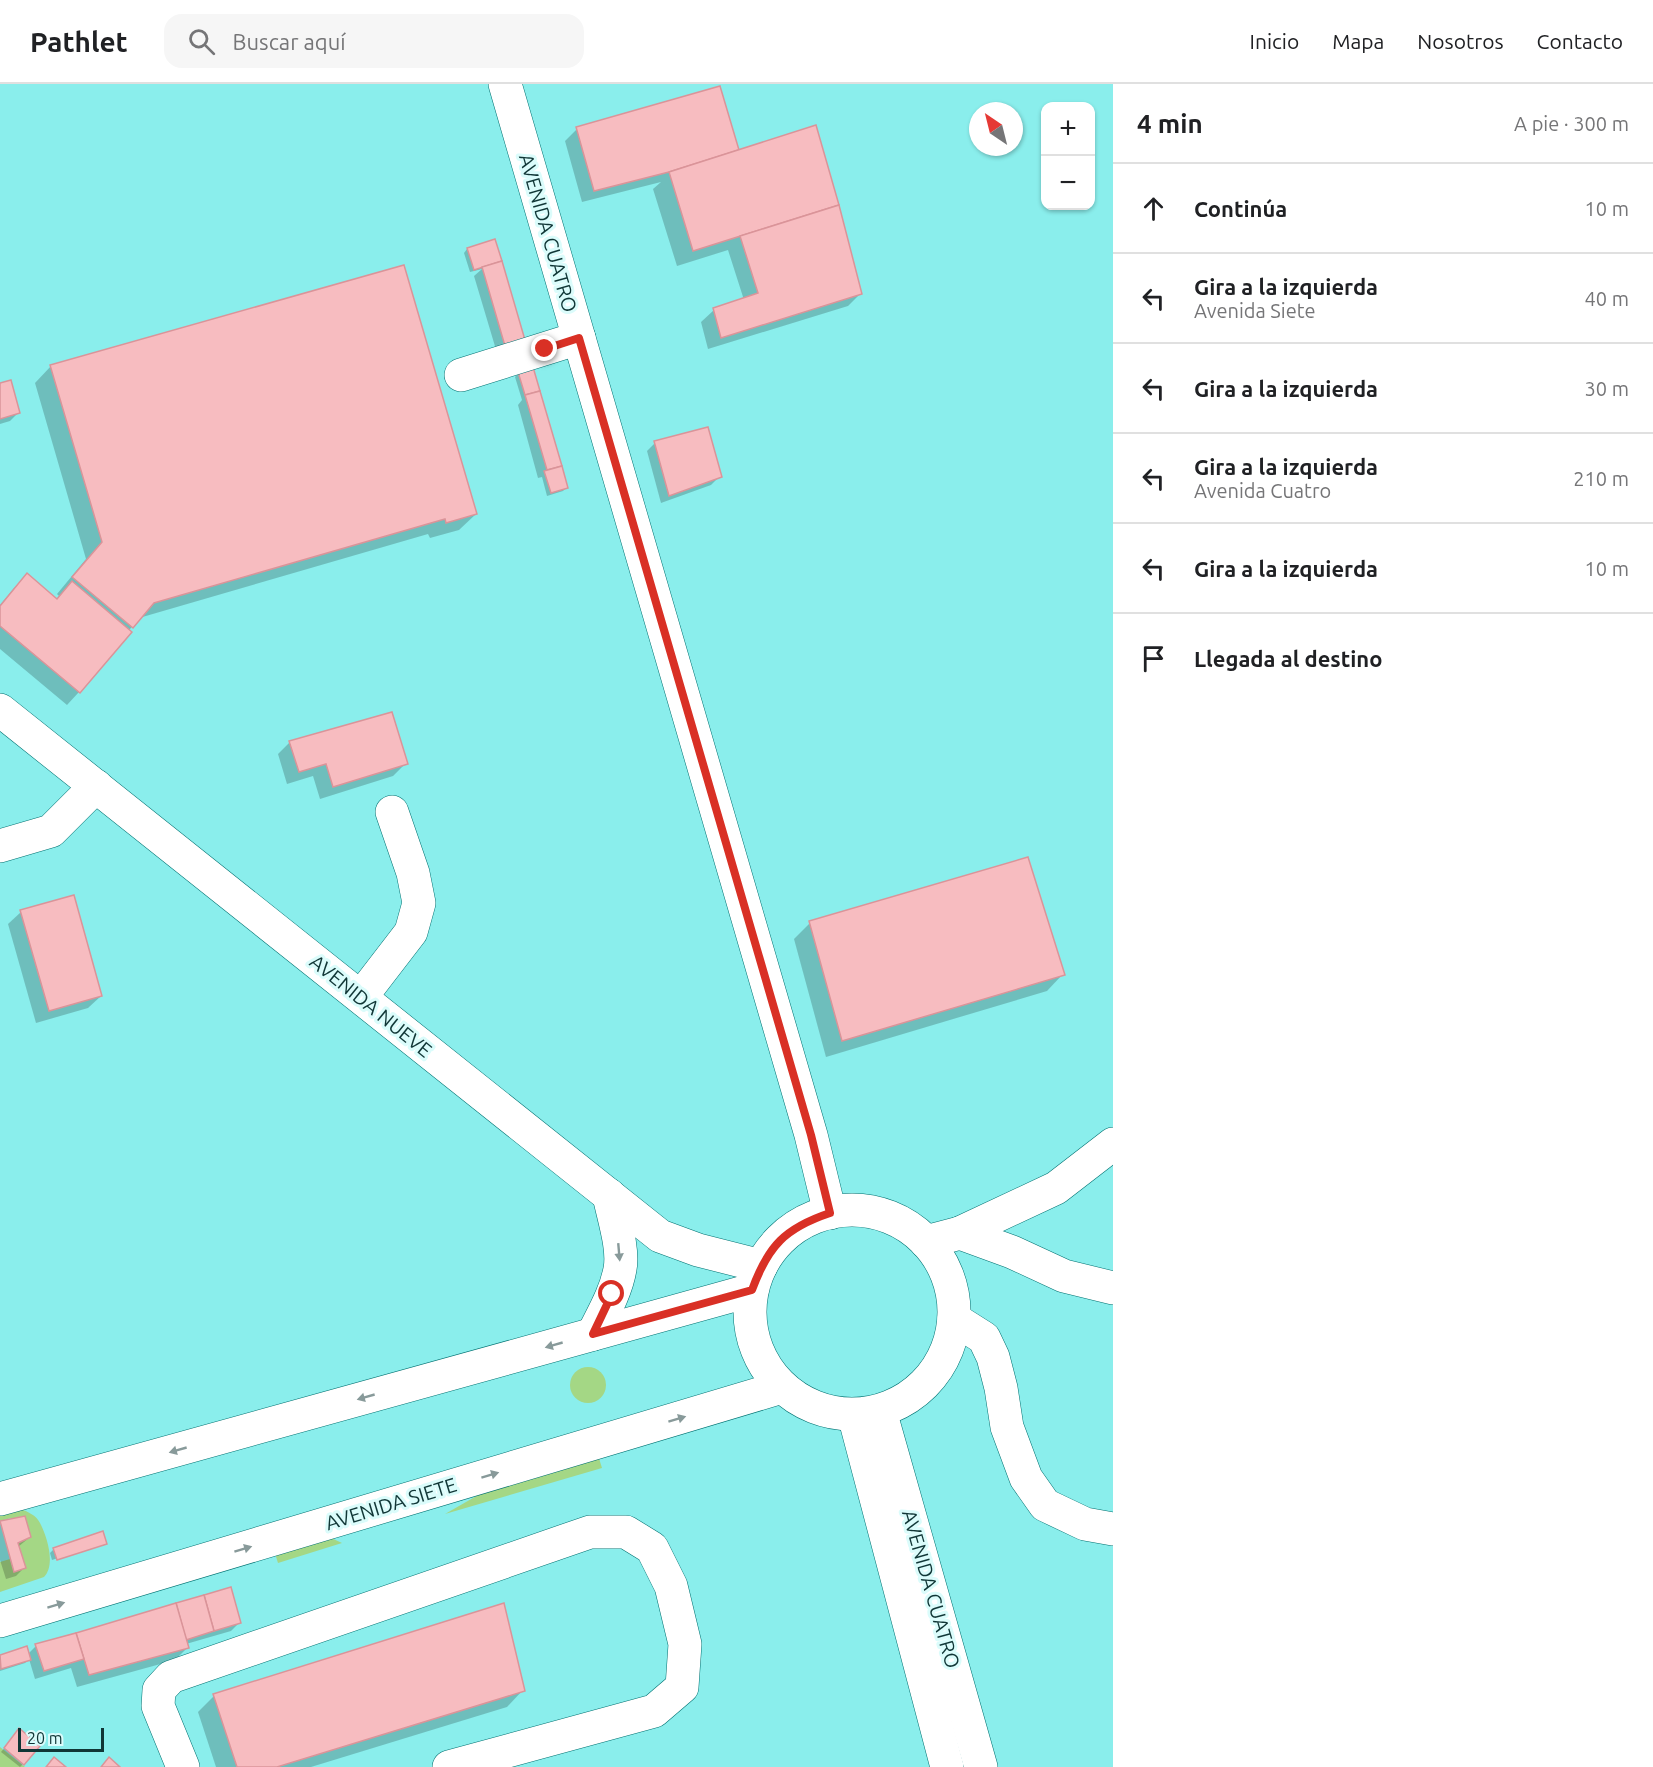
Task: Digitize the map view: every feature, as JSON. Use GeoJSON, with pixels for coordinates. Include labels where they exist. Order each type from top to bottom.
{"type":"FeatureCollection","features":[{"type":"Feature","properties":{"kind":"street","name":"AVENIDA CUATRO"},"geometry":{"type":"LineString","coordinates":[[505,84],[811,1135],[830,1213]]}},
{"type":"Feature","properties":{"kind":"street"},"geometry":{"type":"LineString","coordinates":[[461,375],[579,338]]}},
{"type":"Feature","properties":{"kind":"street","name":"AVENIDA NUEVE"},"geometry":{"type":"LineString","coordinates":[[0,710],[660,1236],[698,1250],[756,1278]]}},
{"type":"Feature","properties":{"kind":"street"},"geometry":{"type":"LineString","coordinates":[[0,846],[51,831],[96,786]]}},
{"type":"Feature","properties":{"kind":"street"},"geometry":{"type":"LineString","coordinates":[[361,997],[411,932],[419,903],[414,873],[392,812]]}},
{"type":"Feature","properties":{"kind":"street"},"geometry":{"type":"LineString","coordinates":[[926,1242],[960,1233],[1056,1188],[1113,1144]]}},
{"type":"Feature","properties":{"kind":"street"},"geometry":{"type":"LineString","coordinates":[[593,1334],[612,1294],[621,1268],[609,1195]]}},
{"type":"Feature","properties":{"kind":"street"},"geometry":{"type":"LineString","coordinates":[[856,1210],[882,1214],[906,1225],[926,1242],[942,1263],[952,1287],[954,1319],[951,1339],[941,1363],[925,1384],[904,1400],[867,1413],[828,1412],[803,1403],[782,1388],[765,1367],[754,1343],[749,1317],[756,1278],[773,1247],[789,1232],[809,1220],[830,1213],[856,1210]]}},
{"type":"Feature","properties":{"kind":"street"},"geometry":{"type":"LineString","coordinates":[[960,1233],[1012,1252],[1064,1276],[1113,1288]]}},
{"type":"Feature","properties":{"kind":"street"},"geometry":{"type":"LineString","coordinates":[[0,1499],[593,1334],[756,1278]]}},
{"type":"Feature","properties":{"kind":"street"},"geometry":{"type":"LineString","coordinates":[[954,1319],[984,1338],[996,1368],[1007,1427],[1026,1478],[1045,1505],[1085,1524],[1113,1529]]}},
{"type":"Feature","properties":{"kind":"street","name":"AVENIDA SIETE"},"geometry":{"type":"LineString","coordinates":[[0,1621],[782,1388]]}},
{"type":"Feature","properties":{"kind":"street","name":"AVENIDA CUATRO"},"geometry":{"type":"LineString","coordinates":[[867,1413],[981,1767]]}},
{"type":"Feature","properties":{"kind":"street"},"geometry":{"type":"LineString","coordinates":[[867,1413],[947,1767]]}},
{"type":"Feature","properties":{"kind":"street"},"geometry":{"type":"LineString","coordinates":[[183,1767],[158,1706],[159,1690],[171,1677],[590,1532],[626,1532],[652,1548],[671,1586],[685,1644],[682,1687],[654,1711],[449,1767]]}},
{"type":"Feature","properties":{"kind":"shaded area"},"geometry":{"type":"Polygon","coordinates":[[[0,84],[1113,84],[1113,1767],[0,1767],[0,84]]]}},
{"type":"Feature","properties":{"kind":"green space"},"geometry":{"type":"Polygon","coordinates":[[[588,1367],[601,1372],[606,1385],[601,1398],[588,1403],[575,1398],[570,1385],[575,1372],[588,1367]]]}},
{"type":"Feature","properties":{"kind":"green space"},"geometry":{"type":"Polygon","coordinates":[[[598,1455],[602,1468],[445,1514],[487,1490],[598,1455]]]}},
{"type":"Feature","properties":{"kind":"green space"},"geometry":{"type":"Polygon","coordinates":[[[21,1509],[34,1516],[40,1523],[48,1543],[50,1558],[48,1572],[44,1577],[0,1592],[0,1562],[10,1559],[14,1572],[26,1568],[18,1543],[31,1537],[25,1517],[0,1521],[0,1514],[21,1509]]]}},
{"type":"Feature","properties":{"kind":"green space"},"geometry":{"type":"Polygon","coordinates":[[[327,1536],[342,1543],[278,1563],[274,1550],[327,1536]]]}},
{"type":"Feature","properties":{"kind":"green space"},"geometry":{"type":"Polygon","coordinates":[[[0,1747],[25,1767],[0,1767],[0,1747]]]}},
{"type":"Feature","properties":{"kind":"building"},"geometry":{"type":"Polygon","coordinates":[[[720,86],[739,150],[669,172],[594,191],[576,127],[720,86]]]}},
{"type":"Feature","properties":{"kind":"building"},"geometry":{"type":"Polygon","coordinates":[[[816,125],[839,205],[693,251],[669,172],[816,125]]]}},
{"type":"Feature","properties":{"kind":"building"},"geometry":{"type":"Polygon","coordinates":[[[839,205],[862,294],[721,338],[713,308],[758,293],[740,236],[839,205]]]}},
{"type":"Feature","properties":{"kind":"building"},"geometry":{"type":"Polygon","coordinates":[[[495,239],[502,261],[474,270],[467,248],[495,239]]]}},
{"type":"Feature","properties":{"kind":"building"},"geometry":{"type":"Polygon","coordinates":[[[502,261],[525,340],[505,346],[482,267],[502,261]]]}},
{"type":"Feature","properties":{"kind":"building"},"geometry":{"type":"Polygon","coordinates":[[[404,265],[477,514],[446,523],[445,519],[154,603],[133,628],[72,577],[102,542],[50,365],[404,265]]]}},
{"type":"Feature","properties":{"kind":"building"},"geometry":{"type":"Polygon","coordinates":[[[533,367],[540,391],[525,395],[518,372],[533,367]]]}},
{"type":"Feature","properties":{"kind":"building"},"geometry":{"type":"Polygon","coordinates":[[[11,380],[20,413],[0,419],[0,383],[11,380]]]}},
{"type":"Feature","properties":{"kind":"building"},"geometry":{"type":"Polygon","coordinates":[[[540,391],[562,466],[547,470],[525,395],[540,391]]]}},
{"type":"Feature","properties":{"kind":"building"},"geometry":{"type":"Polygon","coordinates":[[[708,427],[722,477],[669,496],[654,441],[708,427]]]}},
{"type":"Feature","properties":{"kind":"building"},"geometry":{"type":"Polygon","coordinates":[[[562,466],[568,488],[551,493],[544,471],[562,466]]]}},
{"type":"Feature","properties":{"kind":"building"},"geometry":{"type":"Polygon","coordinates":[[[27,573],[57,599],[72,581],[132,632],[80,693],[0,626],[0,606],[27,573]]]}},
{"type":"Feature","properties":{"kind":"building"},"geometry":{"type":"Polygon","coordinates":[[[392,712],[408,764],[333,787],[326,764],[299,772],[289,741],[392,712]]]}},
{"type":"Feature","properties":{"kind":"building"},"geometry":{"type":"Polygon","coordinates":[[[1028,857],[1065,975],[842,1041],[809,921],[1028,857]]]}},
{"type":"Feature","properties":{"kind":"building"},"geometry":{"type":"Polygon","coordinates":[[[74,895],[102,996],[49,1011],[20,910],[74,895]]]}},
{"type":"Feature","properties":{"kind":"building"},"geometry":{"type":"Polygon","coordinates":[[[25,1516],[31,1537],[18,1543],[26,1568],[14,1572],[0,1521],[25,1516]]]}},
{"type":"Feature","properties":{"kind":"building"},"geometry":{"type":"Polygon","coordinates":[[[103,1531],[107,1544],[57,1560],[53,1548],[103,1531]]]}},
{"type":"Feature","properties":{"kind":"building"},"geometry":{"type":"Polygon","coordinates":[[[231,1587],[241,1623],[214,1631],[204,1595],[231,1587]]]}},
{"type":"Feature","properties":{"kind":"building"},"geometry":{"type":"Polygon","coordinates":[[[204,1595],[214,1631],[186,1640],[176,1603],[204,1595]]]}},
{"type":"Feature","properties":{"kind":"building"},"geometry":{"type":"Polygon","coordinates":[[[176,1603],[189,1648],[89,1675],[76,1633],[176,1603]]]}},
{"type":"Feature","properties":{"kind":"building"},"geometry":{"type":"Polygon","coordinates":[[[504,1603],[525,1691],[277,1767],[237,1767],[213,1694],[504,1603]]]}},
{"type":"Feature","properties":{"kind":"building"},"geometry":{"type":"Polygon","coordinates":[[[76,1633],[84,1659],[44,1671],[35,1644],[76,1633]]]}},
{"type":"Feature","properties":{"kind":"building"},"geometry":{"type":"Polygon","coordinates":[[[27,1646],[31,1660],[1,1669],[0,1655],[27,1646]]]}},
{"type":"Feature","properties":{"kind":"building"},"geometry":{"type":"Polygon","coordinates":[[[19,1728],[40,1746],[24,1765],[4,1748],[19,1728]]]}},
{"type":"Feature","properties":{"kind":"building"},"geometry":{"type":"Polygon","coordinates":[[[54,1757],[66,1767],[46,1767],[54,1757]]]}},
{"type":"Feature","properties":{"kind":"building"},"geometry":{"type":"Polygon","coordinates":[[[109,1757],[120,1767],[101,1767],[109,1757]]]}},
{"type":"Feature","properties":{"kind":"route"},"geometry":{"type":"LineString","coordinates":[[545,349],[579,338],[811,1135],[830,1213],[809,1220],[789,1232],[773,1247],[761,1266],[752,1290],[593,1334],[612,1294]]}}]}
